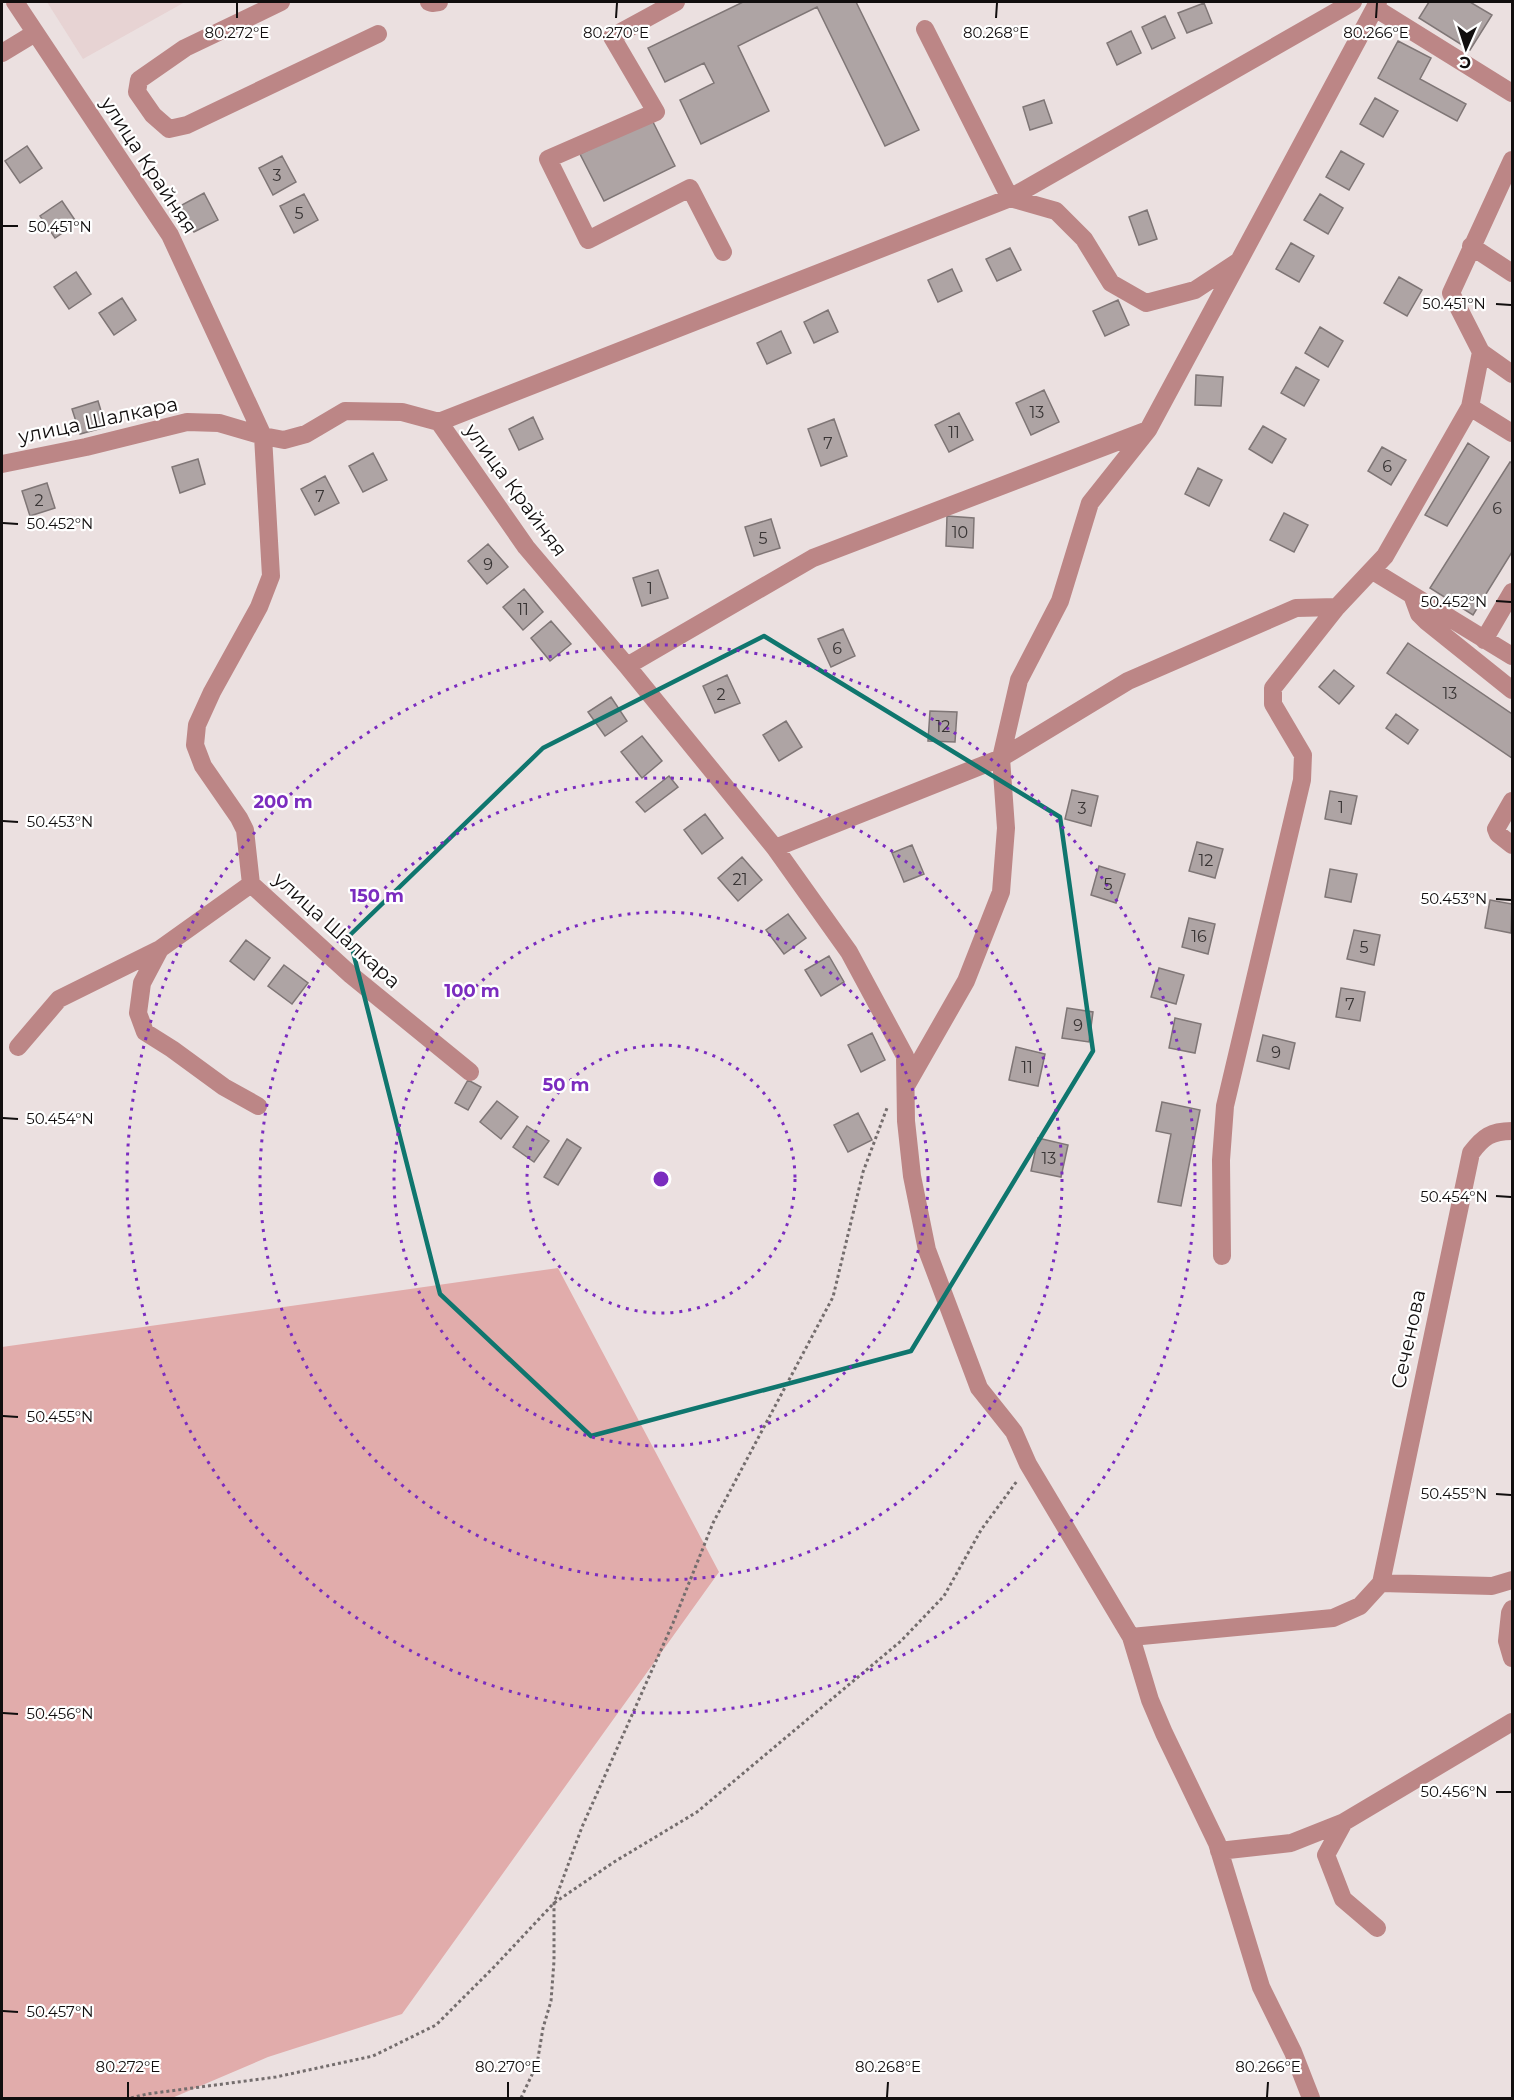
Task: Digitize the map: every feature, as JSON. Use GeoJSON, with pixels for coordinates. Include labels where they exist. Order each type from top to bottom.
{"type":"FeatureCollection","features":[{"type":"Feature","properties":{"kind":"street","name":"улица Крайняя"},"geometry":{"type":"LineString","coordinates":[[15,2],[170,235],[262,436],[284,440],[306,434],[345,411],[402,412],[439,422],[526,547],[627,666],[775,848],[849,952],[905,1056],[906,1121],[912,1176],[927,1250],[979,1388],[1014,1432],[1028,1464],[1131,1637],[1150,1700],[1220,1851],[1261,1987],[1293,2052],[1311,2098]]}},
{"type":"Feature","properties":{"kind":"street"},"geometry":{"type":"LineString","coordinates":[[281,2],[185,48],[139,80],[137,92],[153,115],[169,129],[187,125],[378,34]]}},
{"type":"Feature","properties":{"kind":"street"},"geometry":{"type":"LineString","coordinates":[[429,2],[439,2]]}},
{"type":"Feature","properties":{"kind":"street"},"geometry":{"type":"LineString","coordinates":[[676,2],[612,37],[656,112],[548,159],[588,240],[690,188],[723,252]]}},
{"type":"Feature","properties":{"kind":"street"},"geometry":{"type":"LineString","coordinates":[[439,422],[1010,198],[1353,2]]}},
{"type":"Feature","properties":{"kind":"street"},"geometry":{"type":"LineString","coordinates":[[906,1086],[966,981],[1000,892],[1006,828],[1001,758],[1019,680],[1060,601],[1090,502],[1148,430],[1376,5],[1512,93]]}},
{"type":"Feature","properties":{"kind":"street"},"geometry":{"type":"LineString","coordinates":[[925,29],[1010,198],[1056,211],[1084,240],[1111,283],[1146,303],[1195,290],[1239,261]]}},
{"type":"Feature","properties":{"kind":"street"},"geometry":{"type":"LineString","coordinates":[[2,53],[35,33]]}},
{"type":"Feature","properties":{"kind":"street"},"geometry":{"type":"LineString","coordinates":[[1512,160],[1451,293],[1481,352],[1512,374]]}},
{"type":"Feature","properties":{"kind":"street"},"geometry":{"type":"LineString","coordinates":[[1471,246],[1512,273]]}},
{"type":"Feature","properties":{"kind":"street"},"geometry":{"type":"LineString","coordinates":[[1222,1256],[1221,1160],[1225,1106],[1302,780],[1303,755],[1273,704],[1273,688],[1337,607],[1373,571],[1397,538],[1470,407],[1481,352]]}},
{"type":"Feature","properties":{"kind":"street"},"geometry":{"type":"LineString","coordinates":[[1470,407],[1512,433]]}},
{"type":"Feature","properties":{"kind":"street","name":"улица Шалкара"},"geometry":{"type":"LineString","coordinates":[[2,464],[187,422],[219,423],[262,436],[271,576],[259,607],[212,692],[197,725],[195,745],[203,766],[245,830],[251,884],[351,975],[470,1072]]}},
{"type":"Feature","properties":{"kind":"street"},"geometry":{"type":"LineString","coordinates":[[627,666],[813,558],[1148,430]]}},
{"type":"Feature","properties":{"kind":"street"},"geometry":{"type":"LineString","coordinates":[[1373,571],[1512,656]]}},
{"type":"Feature","properties":{"kind":"street"},"geometry":{"type":"LineString","coordinates":[[1484,640],[1512,592]]}},
{"type":"Feature","properties":{"kind":"street"},"geometry":{"type":"LineString","coordinates":[[1412,595],[1419,614],[1426,621],[1512,690]]}},
{"type":"Feature","properties":{"kind":"street"},"geometry":{"type":"LineString","coordinates":[[775,848],[1001,758],[1128,681],[1296,608],[1337,607]]}},
{"type":"Feature","properties":{"kind":"street"},"geometry":{"type":"LineString","coordinates":[[1512,801],[1496,829],[1498,834],[1512,845]]}},
{"type":"Feature","properties":{"kind":"street"},"geometry":{"type":"LineString","coordinates":[[18,1047],[59,999],[160,949],[251,884]]}},
{"type":"Feature","properties":{"kind":"street"},"geometry":{"type":"LineString","coordinates":[[160,949],[142,983],[138,1013],[145,1032],[172,1048],[224,1087],[258,1106]]}},
{"type":"Feature","properties":{"kind":"street","name":"Сеченова"},"geometry":{"type":"LineString","coordinates":[[1381,1583],[1471,1154],[1482,1138],[1501,1131],[1512,1131]]}},
{"type":"Feature","properties":{"kind":"street"},"geometry":{"type":"LineString","coordinates":[[1131,1637],[1333,1618],[1360,1606],[1381,1583],[1492,1586],[1512,1580]]}},
{"type":"Feature","properties":{"kind":"street"},"geometry":{"type":"LineString","coordinates":[[1512,1609],[1507,1641],[1512,1658]]}},
{"type":"Feature","properties":{"kind":"street"},"geometry":{"type":"LineString","coordinates":[[1220,1851],[1291,1843],[1344,1822],[1512,1722]]}},
{"type":"Feature","properties":{"kind":"street"},"geometry":{"type":"LineString","coordinates":[[1344,1822],[1326,1856],[1343,1899],[1377,1928]]}},
{"type":"Feature","properties":{"kind":"path"},"geometry":{"type":"LineString","coordinates":[[521,2098],[537,2064],[543,2028],[551,2001],[554,1903],[582,1827],[673,1623],[713,1523],[833,1297],[863,1172],[888,1105]]}},
{"type":"Feature","properties":{"kind":"path"},"geometry":{"type":"LineString","coordinates":[[131,2098],[276,2077],[372,2056],[436,2025],[554,1903],[697,1812],[901,1641],[944,1596],[981,1530],[1028,1464]]}},
{"type":"Feature","properties":{"kind":"highlighted area"},"geometry":{"type":"Polygon","coordinates":[[[764,636],[1060,817],[1093,1051],[911,1351],[591,1436],[440,1294],[349,936],[543,748],[764,636]]]}},
{"type":"Feature","properties":{"kind":"shaded area"},"geometry":{"type":"Polygon","coordinates":[[[47,2],[185,2],[83,59],[47,2]]]}},
{"type":"Feature","properties":{"kind":"shaded area"},"geometry":{"type":"Polygon","coordinates":[[[558,1268],[719,1572],[402,2014],[268,2057],[172,2098],[2,2098],[2,1347],[558,1268]]]}},
{"type":"Feature","properties":{"kind":"building"},"geometry":{"type":"Polygon","coordinates":[[[743,2],[856,2],[919,130],[885,146],[817,7],[738,46],[769,111],[701,144],[680,100],[714,83],[704,63],[665,82],[648,48],[743,2]]]}},
{"type":"Feature","properties":{"kind":"building"},"geometry":{"type":"Polygon","coordinates":[[[1429,2],[1470,2],[1492,15],[1470,50],[1419,18],[1429,2]]]}},
{"type":"Feature","properties":{"kind":"building"},"geometry":{"type":"Polygon","coordinates":[[[1204,3],[1212,23],[1187,33],[1178,13],[1204,3]]]}},
{"type":"Feature","properties":{"kind":"building"},"geometry":{"type":"Polygon","coordinates":[[[1165,16],[1175,38],[1152,49],[1142,27],[1165,16]]]}},
{"type":"Feature","properties":{"kind":"building"},"geometry":{"type":"Polygon","coordinates":[[[1131,31],[1141,53],[1117,65],[1107,43],[1131,31]]]}},
{"type":"Feature","properties":{"kind":"building"},"geometry":{"type":"Polygon","coordinates":[[[1398,41],[1431,58],[1420,79],[1466,104],[1457,121],[1378,78],[1398,41]]]}},
{"type":"Feature","properties":{"kind":"building"},"geometry":{"type":"Polygon","coordinates":[[[1375,98],[1398,111],[1383,137],[1360,124],[1375,98]]]}},
{"type":"Feature","properties":{"kind":"building"},"geometry":{"type":"Polygon","coordinates":[[[1044,100],[1052,123],[1030,130],[1023,107],[1044,100]]]}},
{"type":"Feature","properties":{"kind":"building"},"geometry":{"type":"Polygon","coordinates":[[[651,118],[675,166],[604,201],[580,154],[651,118]]]}},
{"type":"Feature","properties":{"kind":"building"},"geometry":{"type":"Polygon","coordinates":[[[27,146],[42,168],[20,183],[5,161],[27,146]]]}},
{"type":"Feature","properties":{"kind":"building"},"geometry":{"type":"Polygon","coordinates":[[[1341,151],[1364,164],[1349,190],[1326,177],[1341,151]]]}},
{"type":"Feature","properties":{"kind":"building"},"geometry":{"type":"Polygon","coordinates":[[[282,156],[296,182],[273,195],[259,168],[282,156]]]}},
{"type":"Feature","properties":{"kind":"building"},"geometry":{"type":"Polygon","coordinates":[[[204,193],[218,220],[194,232],[180,206],[204,193]]]}},
{"type":"Feature","properties":{"kind":"building"},"geometry":{"type":"Polygon","coordinates":[[[304,194],[318,220],[294,233],[280,206],[304,194]]]}},
{"type":"Feature","properties":{"kind":"building"},"geometry":{"type":"Polygon","coordinates":[[[1320,194],[1343,208],[1328,234],[1304,220],[1320,194]]]}},
{"type":"Feature","properties":{"kind":"building"},"geometry":{"type":"Polygon","coordinates":[[[62,201],[77,223],[55,238],[40,216],[62,201]]]}},
{"type":"Feature","properties":{"kind":"building"},"geometry":{"type":"Polygon","coordinates":[[[1147,210],[1157,239],[1139,245],[1129,217],[1147,210]]]}},
{"type":"Feature","properties":{"kind":"building"},"geometry":{"type":"Polygon","coordinates":[[[1291,243],[1314,256],[1299,282],[1276,269],[1291,243]]]}},
{"type":"Feature","properties":{"kind":"building"},"geometry":{"type":"Polygon","coordinates":[[[1010,248],[1021,270],[997,281],[986,259],[1010,248]]]}},
{"type":"Feature","properties":{"kind":"building"},"geometry":{"type":"Polygon","coordinates":[[[952,269],[962,291],[938,302],[928,280],[952,269]]]}},
{"type":"Feature","properties":{"kind":"building"},"geometry":{"type":"Polygon","coordinates":[[[76,272],[91,294],[69,309],[54,287],[76,272]]]}},
{"type":"Feature","properties":{"kind":"building"},"geometry":{"type":"Polygon","coordinates":[[[1399,277],[1422,290],[1407,316],[1384,303],[1399,277]]]}},
{"type":"Feature","properties":{"kind":"building"},"geometry":{"type":"Polygon","coordinates":[[[122,298],[136,320],[114,335],[99,313],[122,298]]]}},
{"type":"Feature","properties":{"kind":"building"},"geometry":{"type":"Polygon","coordinates":[[[1118,300],[1129,325],[1105,336],[1093,311],[1118,300]]]}},
{"type":"Feature","properties":{"kind":"building"},"geometry":{"type":"Polygon","coordinates":[[[828,310],[838,332],[814,343],[804,322],[828,310]]]}},
{"type":"Feature","properties":{"kind":"building"},"geometry":{"type":"Polygon","coordinates":[[[1320,327],[1343,341],[1328,367],[1305,353],[1320,327]]]}},
{"type":"Feature","properties":{"kind":"building"},"geometry":{"type":"Polygon","coordinates":[[[781,331],[791,353],[767,364],[757,343],[781,331]]]}},
{"type":"Feature","properties":{"kind":"building"},"geometry":{"type":"Polygon","coordinates":[[[1296,367],[1319,380],[1304,406],[1281,393],[1296,367]]]}},
{"type":"Feature","properties":{"kind":"building"},"geometry":{"type":"Polygon","coordinates":[[[1196,375],[1223,377],[1221,406],[1195,405],[1196,375]]]}},
{"type":"Feature","properties":{"kind":"building"},"geometry":{"type":"Polygon","coordinates":[[[1044,390],[1059,422],[1031,435],[1016,403],[1044,390]]]}},
{"type":"Feature","properties":{"kind":"building"},"geometry":{"type":"Polygon","coordinates":[[[98,401],[106,427],[80,434],[72,409],[98,401]]]}},
{"type":"Feature","properties":{"kind":"building"},"geometry":{"type":"Polygon","coordinates":[[[959,413],[973,440],[949,452],[935,425],[959,413]]]}},
{"type":"Feature","properties":{"kind":"building"},"geometry":{"type":"Polygon","coordinates":[[[533,417],[543,439],[519,450],[509,429],[533,417]]]}},
{"type":"Feature","properties":{"kind":"building"},"geometry":{"type":"Polygon","coordinates":[[[834,419],[847,456],[821,466],[808,429],[834,419]]]}},
{"type":"Feature","properties":{"kind":"building"},"geometry":{"type":"Polygon","coordinates":[[[1263,426],[1286,439],[1272,463],[1249,449],[1263,426]]]}},
{"type":"Feature","properties":{"kind":"building"},"geometry":{"type":"Polygon","coordinates":[[[1468,443],[1489,457],[1447,526],[1425,515],[1468,443]]]}},
{"type":"Feature","properties":{"kind":"building"},"geometry":{"type":"Polygon","coordinates":[[[1382,447],[1406,460],[1391,485],[1368,471],[1382,447]]]}},
{"type":"Feature","properties":{"kind":"building"},"geometry":{"type":"Polygon","coordinates":[[[373,453],[387,480],[363,492],[349,466],[373,453]]]}},
{"type":"Feature","properties":{"kind":"building"},"geometry":{"type":"Polygon","coordinates":[[[198,459],[205,484],[180,493],[172,467],[198,459]]]}},
{"type":"Feature","properties":{"kind":"building"},"geometry":{"type":"Polygon","coordinates":[[[1510,462],[1512,463],[1512,552],[1473,615],[1430,588],[1510,462]]]}},
{"type":"Feature","properties":{"kind":"building"},"geometry":{"type":"Polygon","coordinates":[[[1198,468],[1222,480],[1209,506],[1185,494],[1198,468]]]}},
{"type":"Feature","properties":{"kind":"building"},"geometry":{"type":"Polygon","coordinates":[[[325,476],[339,503],[315,515],[301,489],[325,476]]]}},
{"type":"Feature","properties":{"kind":"building"},"geometry":{"type":"Polygon","coordinates":[[[47,483],[55,508],[30,516],[22,491],[47,483]]]}},
{"type":"Feature","properties":{"kind":"building"},"geometry":{"type":"Polygon","coordinates":[[[1284,513],[1308,525],[1294,552],[1270,540],[1284,513]]]}},
{"type":"Feature","properties":{"kind":"building"},"geometry":{"type":"Polygon","coordinates":[[[947,516],[974,518],[973,548],[946,546],[947,516]]]}},
{"type":"Feature","properties":{"kind":"building"},"geometry":{"type":"Polygon","coordinates":[[[771,519],[780,548],[754,556],[745,527],[771,519]]]}},
{"type":"Feature","properties":{"kind":"building"},"geometry":{"type":"Polygon","coordinates":[[[488,544],[508,567],[487,584],[468,561],[488,544]]]}},
{"type":"Feature","properties":{"kind":"building"},"geometry":{"type":"Polygon","coordinates":[[[658,570],[668,598],[642,606],[633,578],[658,570]]]}},
{"type":"Feature","properties":{"kind":"building"},"geometry":{"type":"Polygon","coordinates":[[[524,589],[543,612],[523,630],[503,607],[524,589]]]}},
{"type":"Feature","properties":{"kind":"building"},"geometry":{"type":"Polygon","coordinates":[[[551,621],[571,644],[550,661],[531,638],[551,621]]]}},
{"type":"Feature","properties":{"kind":"building"},"geometry":{"type":"Polygon","coordinates":[[[843,629],[855,656],[831,667],[818,639],[843,629]]]}},
{"type":"Feature","properties":{"kind":"building"},"geometry":{"type":"Polygon","coordinates":[[[1408,643],[1512,714],[1512,758],[1387,673],[1408,643]]]}},
{"type":"Feature","properties":{"kind":"building"},"geometry":{"type":"Polygon","coordinates":[[[1334,670],[1354,686],[1339,704],[1319,687],[1334,670]]]}},
{"type":"Feature","properties":{"kind":"building"},"geometry":{"type":"Polygon","coordinates":[[[727,675],[740,703],[715,713],[703,686],[727,675]]]}},
{"type":"Feature","properties":{"kind":"building"},"geometry":{"type":"Polygon","coordinates":[[[611,697],[627,721],[605,736],[588,712],[611,697]]]}},
{"type":"Feature","properties":{"kind":"building"},"geometry":{"type":"Polygon","coordinates":[[[930,711],[957,712],[955,742],[928,741],[930,711]]]}},
{"type":"Feature","properties":{"kind":"building"},"geometry":{"type":"Polygon","coordinates":[[[1396,714],[1418,730],[1408,744],[1386,728],[1396,714]]]}},
{"type":"Feature","properties":{"kind":"building"},"geometry":{"type":"Polygon","coordinates":[[[786,721],[802,747],[779,761],[763,735],[786,721]]]}},
{"type":"Feature","properties":{"kind":"building"},"geometry":{"type":"Polygon","coordinates":[[[642,736],[662,761],[642,778],[621,752],[642,736]]]}},
{"type":"Feature","properties":{"kind":"building"},"geometry":{"type":"Polygon","coordinates":[[[669,776],[678,787],[645,812],[636,802],[669,776]]]}},
{"type":"Feature","properties":{"kind":"building"},"geometry":{"type":"Polygon","coordinates":[[[1072,790],[1098,796],[1091,826],[1065,819],[1072,790]]]}},
{"type":"Feature","properties":{"kind":"building"},"geometry":{"type":"Polygon","coordinates":[[[1330,791],[1357,796],[1351,824],[1325,819],[1330,791]]]}},
{"type":"Feature","properties":{"kind":"building"},"geometry":{"type":"Polygon","coordinates":[[[705,814],[723,838],[702,854],[684,830],[705,814]]]}},
{"type":"Feature","properties":{"kind":"building"},"geometry":{"type":"Polygon","coordinates":[[[1197,842],[1223,849],[1215,878],[1189,871],[1197,842]]]}},
{"type":"Feature","properties":{"kind":"building"},"geometry":{"type":"Polygon","coordinates":[[[912,845],[924,874],[904,882],[892,853],[912,845]]]}},
{"type":"Feature","properties":{"kind":"building"},"geometry":{"type":"Polygon","coordinates":[[[742,857],[762,880],[738,901],[718,878],[742,857]]]}},
{"type":"Feature","properties":{"kind":"building"},"geometry":{"type":"Polygon","coordinates":[[[1099,866],[1125,874],[1116,903],[1091,895],[1099,866]]]}},
{"type":"Feature","properties":{"kind":"building"},"geometry":{"type":"Polygon","coordinates":[[[1330,869],[1357,874],[1351,902],[1325,897],[1330,869]]]}},
{"type":"Feature","properties":{"kind":"building"},"geometry":{"type":"Polygon","coordinates":[[[1490,900],[1512,904],[1511,933],[1485,928],[1490,900]]]}},
{"type":"Feature","properties":{"kind":"building"},"geometry":{"type":"Polygon","coordinates":[[[788,914],[806,938],[784,954],[766,930],[788,914]]]}},
{"type":"Feature","properties":{"kind":"building"},"geometry":{"type":"Polygon","coordinates":[[[1189,918],[1215,924],[1208,954],[1182,947],[1189,918]]]}},
{"type":"Feature","properties":{"kind":"building"},"geometry":{"type":"Polygon","coordinates":[[[1354,930],[1380,935],[1374,965],[1347,959],[1354,930]]]}},
{"type":"Feature","properties":{"kind":"building"},"geometry":{"type":"Polygon","coordinates":[[[246,940],[270,958],[254,980],[230,961],[246,940]]]}},
{"type":"Feature","properties":{"kind":"building"},"geometry":{"type":"Polygon","coordinates":[[[829,956],[844,982],[821,996],[805,970],[829,956]]]}},
{"type":"Feature","properties":{"kind":"building"},"geometry":{"type":"Polygon","coordinates":[[[284,965],[308,983],[292,1004],[268,986],[284,965]]]}},
{"type":"Feature","properties":{"kind":"building"},"geometry":{"type":"Polygon","coordinates":[[[1159,968],[1184,975],[1176,1004],[1151,997],[1159,968]]]}},
{"type":"Feature","properties":{"kind":"building"},"geometry":{"type":"Polygon","coordinates":[[[1341,988],[1365,992],[1360,1021],[1336,1017],[1341,988]]]}},
{"type":"Feature","properties":{"kind":"building"},"geometry":{"type":"Polygon","coordinates":[[[1067,1008],[1093,1012],[1089,1042],[1062,1038],[1067,1008]]]}},
{"type":"Feature","properties":{"kind":"building"},"geometry":{"type":"Polygon","coordinates":[[[1175,1018],[1201,1024],[1195,1053],[1169,1048],[1175,1018]]]}},
{"type":"Feature","properties":{"kind":"building"},"geometry":{"type":"Polygon","coordinates":[[[872,1033],[885,1060],[861,1072],[848,1045],[872,1033]]]}},
{"type":"Feature","properties":{"kind":"building"},"geometry":{"type":"Polygon","coordinates":[[[1263,1035],[1295,1043],[1289,1069],[1257,1061],[1263,1035]]]}},
{"type":"Feature","properties":{"kind":"building"},"geometry":{"type":"Polygon","coordinates":[[[1016,1047],[1045,1054],[1038,1086],[1009,1080],[1016,1047]]]}},
{"type":"Feature","properties":{"kind":"building"},"geometry":{"type":"Polygon","coordinates":[[[468,1080],[481,1087],[468,1110],[455,1103],[468,1080]]]}},
{"type":"Feature","properties":{"kind":"building"},"geometry":{"type":"Polygon","coordinates":[[[497,1101],[518,1117],[501,1139],[480,1122],[497,1101]]]}},
{"type":"Feature","properties":{"kind":"building"},"geometry":{"type":"Polygon","coordinates":[[[1162,1102],[1200,1110],[1181,1206],[1158,1202],[1171,1134],[1156,1131],[1162,1102]]]}},
{"type":"Feature","properties":{"kind":"building"},"geometry":{"type":"Polygon","coordinates":[[[858,1113],[872,1140],[848,1152],[834,1125],[858,1113]]]}},
{"type":"Feature","properties":{"kind":"building"},"geometry":{"type":"Polygon","coordinates":[[[527,1126],[549,1141],[534,1162],[513,1147],[527,1126]]]}},
{"type":"Feature","properties":{"kind":"building"},"geometry":{"type":"Polygon","coordinates":[[[1038,1138],[1068,1145],[1061,1177],[1031,1171],[1038,1138]]]}},
{"type":"Feature","properties":{"kind":"building"},"geometry":{"type":"Polygon","coordinates":[[[567,1139],[581,1148],[558,1185],[544,1177],[567,1139]]]}}]}
